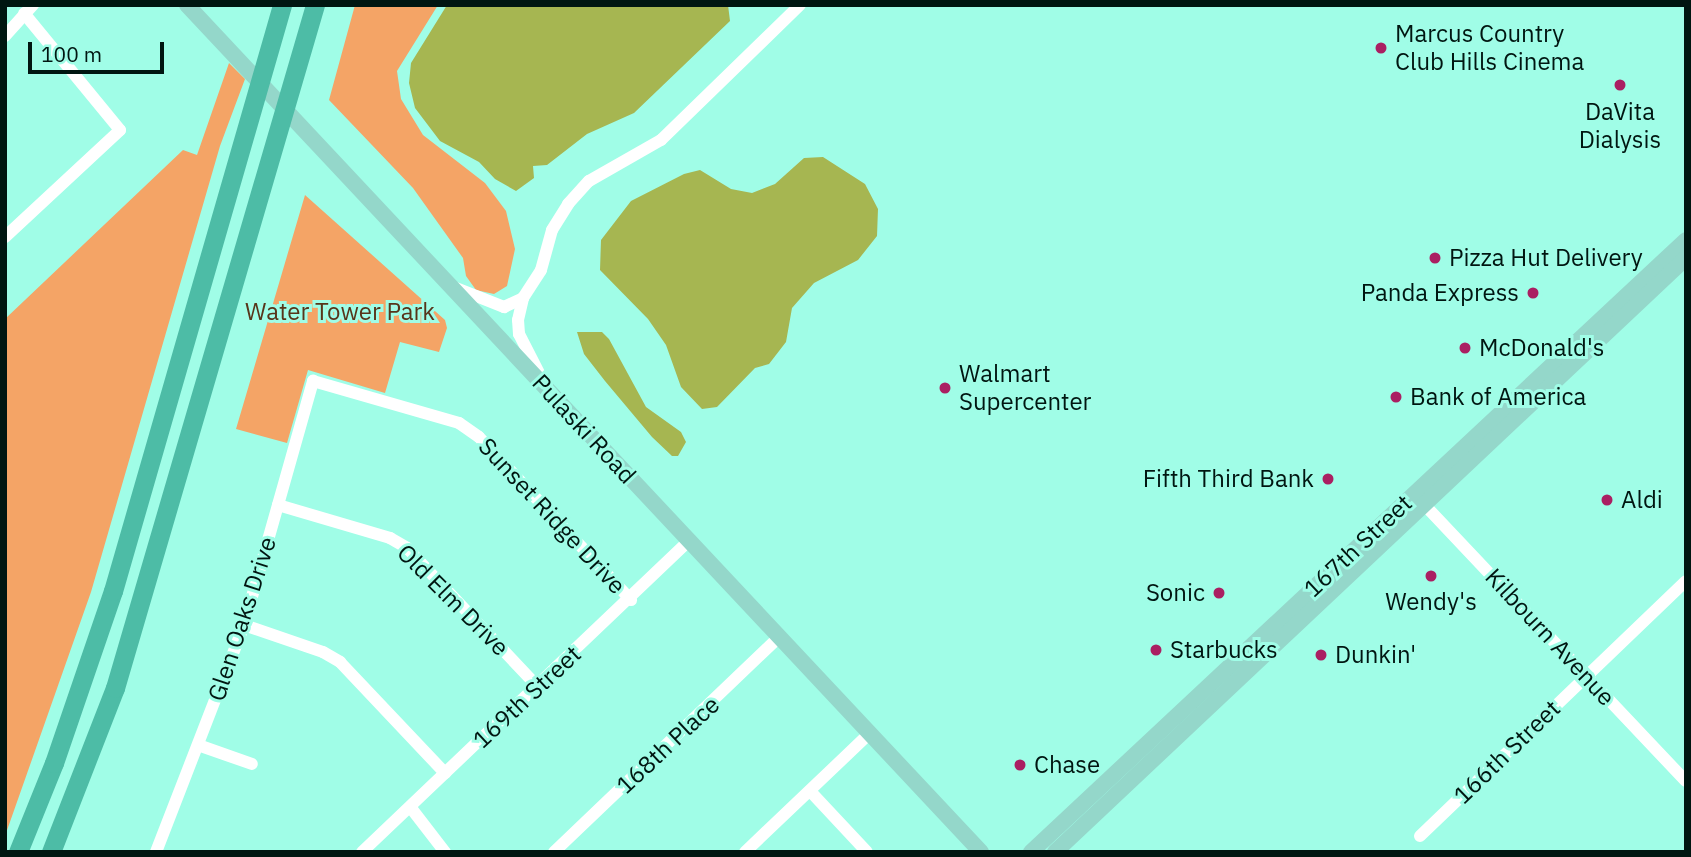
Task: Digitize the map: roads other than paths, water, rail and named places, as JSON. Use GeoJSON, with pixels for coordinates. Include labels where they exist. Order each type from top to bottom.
{"type":"FeatureCollection","features":[{"type":"Feature","properties":{"kind":"highway"},"geometry":{"type":"LineString","coordinates":[[18,852],[63,739],[113,591],[282,5]]}},
{"type":"Feature","properties":{"kind":"highway"},"geometry":{"type":"LineString","coordinates":[[51,852],[115,688],[315,5]]}},
{"type":"Feature","properties":{"kind":"main road","name":"Pulaski Road"},"geometry":{"type":"LineString","coordinates":[[187,5],[981,852]]}},
{"type":"Feature","properties":{"kind":"main road","name":"167th Street"},"geometry":{"type":"LineString","coordinates":[[1055,852],[1686,240]]}},
{"type":"Feature","properties":{"kind":"main road","name":"167th Street"},"geometry":{"type":"LineString","coordinates":[[1031,852],[1686,258]]}},
{"type":"Feature","properties":{"kind":"street"},"geometry":{"type":"LineString","coordinates":[[547,391],[519,334],[523,298],[541,270],[552,230],[577,192],[661,140],[800,5]]}},
{"type":"Feature","properties":{"kind":"street"},"geometry":{"type":"LineString","coordinates":[[5,36],[28,9],[120,130],[5,237]]}},
{"type":"Feature","properties":{"kind":"street"},"geometry":{"type":"LineString","coordinates":[[452,286],[504,307],[523,298]]}},
{"type":"Feature","properties":{"kind":"street","name":"Glen Oaks Drive"},"geometry":{"type":"LineString","coordinates":[[156,852],[244,625],[313,381]]}},
{"type":"Feature","properties":{"kind":"street","name":"Sunset Ridge Drive"},"geometry":{"type":"LineString","coordinates":[[313,381],[459,423],[478,437],[631,600]]}},
{"type":"Feature","properties":{"kind":"street","name":"Kilbourn Avenue"},"geometry":{"type":"LineString","coordinates":[[1419,499],[1686,782]]}},
{"type":"Feature","properties":{"kind":"street","name":"Old Elm Drive"},"geometry":{"type":"LineString","coordinates":[[278,505],[390,538],[407,548],[538,687]]}},
{"type":"Feature","properties":{"kind":"street","name":"169th Street"},"geometry":{"type":"LineString","coordinates":[[362,852],[631,600],[689,541]]}},
{"type":"Feature","properties":{"kind":"street","name":"166th Street"},"geometry":{"type":"LineString","coordinates":[[1420,836],[1686,582]]}},
{"type":"Feature","properties":{"kind":"street"},"geometry":{"type":"LineString","coordinates":[[244,625],[323,652],[340,662],[445,773]]}},
{"type":"Feature","properties":{"kind":"street","name":"168th Place"},"geometry":{"type":"LineString","coordinates":[[554,852],[779,637]]}},
{"type":"Feature","properties":{"kind":"street"},"geometry":{"type":"LineString","coordinates":[[745,852],[870,733]]}},
{"type":"Feature","properties":{"kind":"street"},"geometry":{"type":"LineString","coordinates":[[198,745],[252,764]]}},
{"type":"Feature","properties":{"kind":"street"},"geometry":{"type":"LineString","coordinates":[[810,791],[867,852]]}},
{"type":"Feature","properties":{"kind":"street"},"geometry":{"type":"LineString","coordinates":[[411,808],[445,852]]}},
{"type":"Feature","properties":{"kind":"place","name":"Marcus Country Club Hills Cinema"},"geometry":{"type":"Point","coordinates":[1381,48]}},
{"type":"Feature","properties":{"kind":"place","name":"DaVita Dialysis"},"geometry":{"type":"Point","coordinates":[1620,85]}},
{"type":"Feature","properties":{"kind":"place","name":"Pizza Hut Delivery"},"geometry":{"type":"Point","coordinates":[1435,258]}},
{"type":"Feature","properties":{"kind":"place","name":"Panda Express"},"geometry":{"type":"Point","coordinates":[1533,293]}},
{"type":"Feature","properties":{"kind":"place","name":"McDonald's"},"geometry":{"type":"Point","coordinates":[1465,348]}},
{"type":"Feature","properties":{"kind":"place","name":"Walmart Supercenter"},"geometry":{"type":"Point","coordinates":[945,388]}},
{"type":"Feature","properties":{"kind":"place","name":"Bank of America"},"geometry":{"type":"Point","coordinates":[1396,397]}},
{"type":"Feature","properties":{"kind":"place","name":"Fifth Third Bank"},"geometry":{"type":"Point","coordinates":[1328,479]}},
{"type":"Feature","properties":{"kind":"place","name":"Aldi"},"geometry":{"type":"Point","coordinates":[1607,500]}},
{"type":"Feature","properties":{"kind":"place","name":"Wendy's"},"geometry":{"type":"Point","coordinates":[1431,576]}},
{"type":"Feature","properties":{"kind":"place","name":"Sonic"},"geometry":{"type":"Point","coordinates":[1219,593]}},
{"type":"Feature","properties":{"kind":"place","name":"Starbucks"},"geometry":{"type":"Point","coordinates":[1156,650]}},
{"type":"Feature","properties":{"kind":"place","name":"Dunkin'"},"geometry":{"type":"Point","coordinates":[1321,655]}},
{"type":"Feature","properties":{"kind":"place","name":"Chase"},"geometry":{"type":"Point","coordinates":[1020,765]}},
{"type":"Feature","properties":{"kind":"park label","name":"Water Tower Park"},"geometry":{"type":"Point","coordinates":[340,312]}}]}
